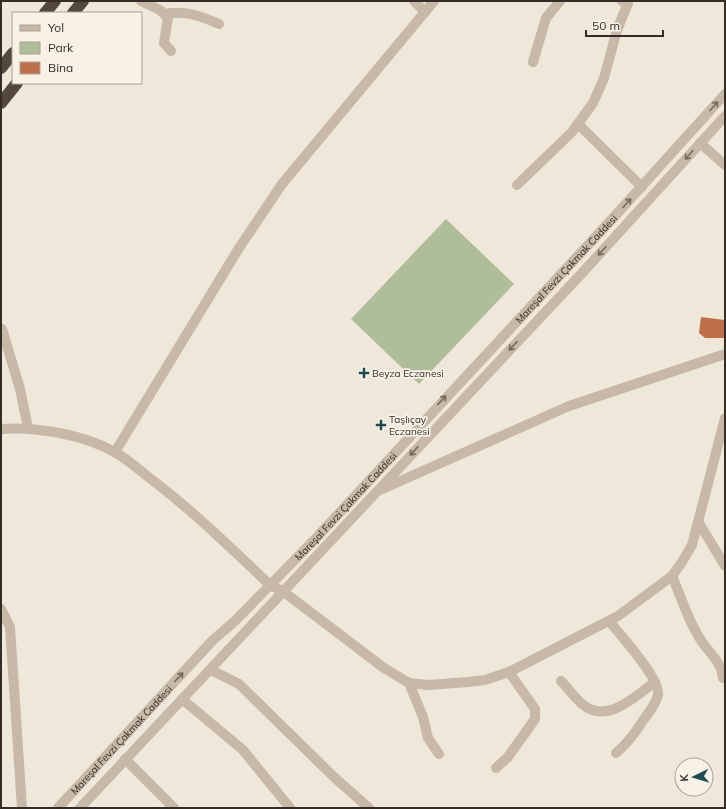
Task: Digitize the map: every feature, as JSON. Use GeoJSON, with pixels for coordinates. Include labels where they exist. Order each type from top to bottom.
{"type":"FeatureCollection","features":[{"type":"Feature","properties":{"kind":"highway"},"geometry":{"type":"LineString","coordinates":[[46,12],[55,1]]}},
{"type":"Feature","properties":{"kind":"highway"},"geometry":{"type":"LineString","coordinates":[[74,12],[83,1]]}},
{"type":"Feature","properties":{"kind":"highway"},"geometry":{"type":"LineString","coordinates":[[1,68],[12,54]]}},
{"type":"Feature","properties":{"kind":"highway"},"geometry":{"type":"LineString","coordinates":[[1,103],[16,84]]}},
{"type":"Feature","properties":{"kind":"street"},"geometry":{"type":"LineString","coordinates":[[144,1],[165,14],[168,22],[164,43],[171,51]]}},
{"type":"Feature","properties":{"kind":"street"},"geometry":{"type":"LineString","coordinates":[[414,1],[425,12]]}},
{"type":"Feature","properties":{"kind":"street"},"geometry":{"type":"LineString","coordinates":[[115,452],[239,248],[282,184],[434,1]]}},
{"type":"Feature","properties":{"kind":"street"},"geometry":{"type":"LineString","coordinates":[[533,62],[546,18],[560,1]]}},
{"type":"Feature","properties":{"kind":"street"},"geometry":{"type":"LineString","coordinates":[[517,185],[578,124],[593,103],[604,78],[617,30],[628,3],[622,1]]}},
{"type":"Feature","properties":{"kind":"street"},"geometry":{"type":"LineString","coordinates":[[165,14],[182,12],[198,15],[219,24]]}},
{"type":"Feature","properties":{"kind":"street","name":"Mareşal Fevzi Çakmak Caddesi"},"geometry":{"type":"LineString","coordinates":[[58,808],[213,640],[236,621],[642,187],[725,94]]}},
{"type":"Feature","properties":{"kind":"street","name":"Mareşal Fevzi Çakmak Caddesi"},"geometry":{"type":"LineString","coordinates":[[80,808],[125,758],[211,670],[376,491],[584,271],[725,116]]}},
{"type":"Feature","properties":{"kind":"street"},"geometry":{"type":"LineString","coordinates":[[578,124],[642,187]]}},
{"type":"Feature","properties":{"kind":"street"},"geometry":{"type":"LineString","coordinates":[[700,143],[725,165]]}},
{"type":"Feature","properties":{"kind":"street"},"geometry":{"type":"LineString","coordinates":[[2,329],[20,389],[28,428]]}},
{"type":"Feature","properties":{"kind":"street"},"geometry":{"type":"LineString","coordinates":[[376,491],[569,406],[725,354]]}},
{"type":"Feature","properties":{"kind":"street"},"geometry":{"type":"LineString","coordinates":[[1,429],[28,428],[44,430],[91,442],[115,452],[178,499],[270,585],[284,592],[384,668],[410,683],[428,684],[485,680],[509,672],[609,621],[672,576],[692,545],[699,523],[725,418]]}},
{"type":"Feature","properties":{"kind":"street"},"geometry":{"type":"LineString","coordinates":[[699,523],[725,566]]}},
{"type":"Feature","properties":{"kind":"street"},"geometry":{"type":"LineString","coordinates":[[672,576],[693,626],[703,644],[720,667],[723,678]]}},
{"type":"Feature","properties":{"kind":"street"},"geometry":{"type":"LineString","coordinates":[[1,609],[10,627],[22,808]]}},
{"type":"Feature","properties":{"kind":"street"},"geometry":{"type":"LineString","coordinates":[[609,621],[636,654],[655,682],[658,695],[654,704],[632,738],[616,753]]}},
{"type":"Feature","properties":{"kind":"street"},"geometry":{"type":"LineString","coordinates":[[211,670],[239,684],[335,778],[369,808]]}},
{"type":"Feature","properties":{"kind":"street"},"geometry":{"type":"LineString","coordinates":[[496,768],[508,757],[535,719],[535,709],[509,672]]}},
{"type":"Feature","properties":{"kind":"street"},"geometry":{"type":"LineString","coordinates":[[561,681],[582,704],[598,713],[605,713],[619,707],[655,682]]}},
{"type":"Feature","properties":{"kind":"street"},"geometry":{"type":"LineString","coordinates":[[410,683],[423,717],[428,738],[438,754]]}},
{"type":"Feature","properties":{"kind":"street"},"geometry":{"type":"LineString","coordinates":[[182,699],[243,750],[290,808]]}},
{"type":"Feature","properties":{"kind":"street"},"geometry":{"type":"LineString","coordinates":[[125,758],[174,808]]}},
{"type":"Feature","properties":{"kind":"green space"},"geometry":{"type":"Polygon","coordinates":[[[446,219],[514,284],[419,384],[351,319],[446,219]]]}},
{"type":"Feature","properties":{"kind":"building"},"geometry":{"type":"Polygon","coordinates":[[[701,317],[725,320],[724,338],[705,338],[699,333],[701,317]]]}},
{"type":"Feature","properties":{"kind":"place","name":"Beyza Eczanesi"},"geometry":{"type":"Point","coordinates":[364,373]}},
{"type":"Feature","properties":{"kind":"place","name":"Taşlıçay Eczanesi"},"geometry":{"type":"Point","coordinates":[381,425]}}]}
